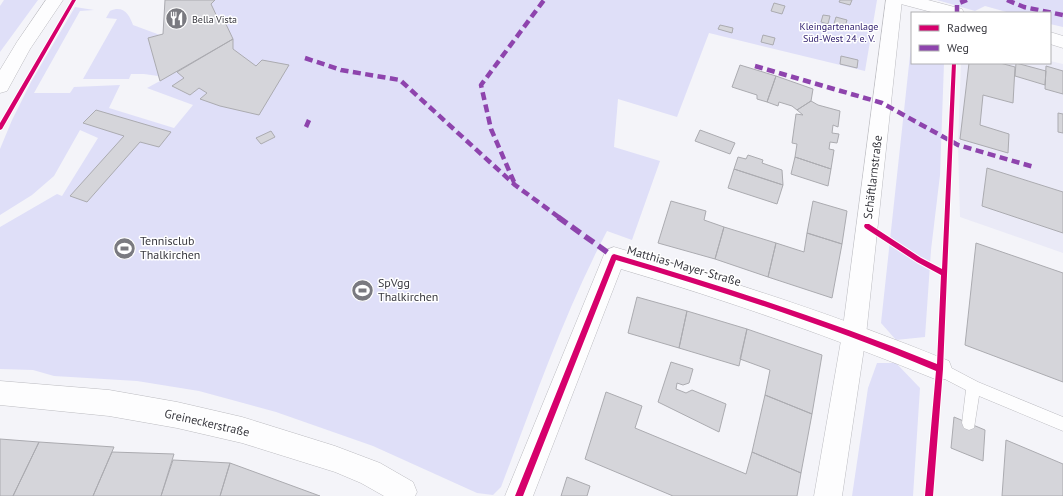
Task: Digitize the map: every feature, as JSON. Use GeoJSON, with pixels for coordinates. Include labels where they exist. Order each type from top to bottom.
{"type":"FeatureCollection","features":[{"type":"Feature","properties":{"kind":"street"},"geometry":{"type":"LineString","coordinates":[[0,86],[23,46],[55,0]]}},
{"type":"Feature","properties":{"kind":"street","name":"Schäftlarnstraße"},"geometry":{"type":"LineString","coordinates":[[828,496],[854,335],[894,0]]}},
{"type":"Feature","properties":{"kind":"street"},"geometry":{"type":"LineString","coordinates":[[907,0],[952,12]]}},
{"type":"Feature","properties":{"kind":"street"},"geometry":{"type":"LineString","coordinates":[[1051,38],[1063,42]]}},
{"type":"Feature","properties":{"kind":"street","name":"Matthias-Mayer-Straße"},"geometry":{"type":"LineString","coordinates":[[519,496],[614,257],[730,290],[854,335]]}},
{"type":"Feature","properties":{"kind":"street"},"geometry":{"type":"LineString","coordinates":[[854,335],[887,346],[940,369]]}},
{"type":"Feature","properties":{"kind":"street","name":"Greineckerstraße"},"geometry":{"type":"LineString","coordinates":[[0,393],[109,403],[177,415],[242,430],[335,459],[370,473],[406,495]]}},
{"type":"Feature","properties":{"kind":"lane"},"geometry":{"type":"LineString","coordinates":[[940,369],[973,387],[1063,424]]}},
{"type":"Feature","properties":{"kind":"lane"},"geometry":{"type":"LineString","coordinates":[[969,423],[973,387]]}},
{"type":"Feature","properties":{"kind":"shaded area"},"geometry":{"type":"Polygon","coordinates":[[[1051,61],[1063,64],[1063,253],[960,217],[958,145],[961,64],[1051,64],[1051,61]]]}},
{"type":"Feature","properties":{"kind":"green space"},"geometry":{"type":"Polygon","coordinates":[[[4,0],[38,0],[0,52],[0,6],[4,0]]]}},
{"type":"Feature","properties":{"kind":"green space","name":"Kleingartenanlage Süd-West 24 e. V."},"geometry":{"type":"Polygon","coordinates":[[[165,0],[877,0],[865,71],[709,33],[677,117],[618,99],[614,147],[660,161],[632,240],[607,231],[591,262],[563,325],[501,487],[493,495],[477,493],[373,446],[276,412],[199,391],[137,381],[54,376],[33,370],[0,369],[0,227],[57,194],[62,196],[98,138],[80,130],[54,176],[32,195],[0,215],[0,149],[12,120],[31,82],[75,7],[94,10],[80,11],[34,93],[70,93],[74,87],[120,85],[109,108],[174,128],[193,105],[147,88],[160,81],[158,76],[131,74],[129,79],[83,79],[117,19],[106,18],[110,11],[115,9],[122,10],[130,17],[133,25],[160,35],[163,34],[165,0]]]}},
{"type":"Feature","properties":{"kind":"green space"},"geometry":{"type":"Polygon","coordinates":[[[937,0],[1063,0],[1063,27],[1051,24],[1051,12],[1006,12],[985,6],[975,11],[937,0]]]}},
{"type":"Feature","properties":{"kind":"green space"},"geometry":{"type":"Polygon","coordinates":[[[911,46],[911,64],[944,64],[940,175],[931,250],[925,337],[896,340],[881,323],[911,46]]]}},
{"type":"Feature","properties":{"kind":"green space"},"geometry":{"type":"Polygon","coordinates":[[[877,363],[896,363],[920,388],[913,496],[852,496],[868,388],[877,363]]]}},
{"type":"Feature","properties":{"kind":"building"},"geometry":{"type":"Polygon","coordinates":[[[165,0],[215,0],[211,4],[220,23],[225,22],[233,39],[160,81],[148,38],[163,34],[165,0]]]}},
{"type":"Feature","properties":{"kind":"building"},"geometry":{"type":"Polygon","coordinates":[[[840,0],[852,0],[850,5],[839,2],[840,0]]]}},
{"type":"Feature","properties":{"kind":"building"},"geometry":{"type":"Polygon","coordinates":[[[774,3],[785,6],[782,14],[771,11],[774,3]]]}},
{"type":"Feature","properties":{"kind":"building"},"geometry":{"type":"Polygon","coordinates":[[[823,15],[830,16],[828,24],[821,22],[823,15]]]}},
{"type":"Feature","properties":{"kind":"building"},"geometry":{"type":"Polygon","coordinates":[[[836,17],[847,20],[844,30],[833,27],[836,17]]]}},
{"type":"Feature","properties":{"kind":"building"},"geometry":{"type":"Polygon","coordinates":[[[720,25],[733,28],[732,33],[718,29],[720,25]]]}},
{"type":"Feature","properties":{"kind":"building"},"geometry":{"type":"Polygon","coordinates":[[[763,35],[775,38],[773,45],[761,42],[763,35]]]}},
{"type":"Feature","properties":{"kind":"building"},"geometry":{"type":"Polygon","coordinates":[[[233,39],[233,49],[256,66],[262,60],[289,65],[259,115],[220,106],[200,99],[207,93],[199,88],[190,95],[172,86],[184,78],[177,72],[233,39]]]}},
{"type":"Feature","properties":{"kind":"building"},"geometry":{"type":"Polygon","coordinates":[[[841,56],[858,60],[857,68],[840,64],[841,56]]]}},
{"type":"Feature","properties":{"kind":"building"},"geometry":{"type":"Polygon","coordinates":[[[969,64],[1004,64],[1015,67],[1013,103],[983,95],[980,125],[1009,134],[1008,153],[960,139],[969,64]]]}},
{"type":"Feature","properties":{"kind":"building"},"geometry":{"type":"Polygon","coordinates":[[[1016,64],[1046,71],[1045,85],[1015,76],[1016,64]]]}},
{"type":"Feature","properties":{"kind":"building"},"geometry":{"type":"Polygon","coordinates":[[[740,65],[776,76],[767,102],[757,99],[757,95],[732,87],[740,65]]]}},
{"type":"Feature","properties":{"kind":"building"},"geometry":{"type":"Polygon","coordinates":[[[1046,66],[1063,71],[1063,94],[1045,89],[1046,66]]]}},
{"type":"Feature","properties":{"kind":"building"},"geometry":{"type":"Polygon","coordinates":[[[776,76],[813,89],[811,101],[797,110],[792,106],[779,102],[778,106],[767,102],[776,76]]]}},
{"type":"Feature","properties":{"kind":"building"},"geometry":{"type":"Polygon","coordinates":[[[811,101],[818,105],[840,111],[838,127],[833,125],[832,133],[839,134],[837,143],[830,142],[829,149],[834,150],[831,169],[795,157],[797,144],[792,143],[796,114],[803,115],[797,110],[811,101]]]}},
{"type":"Feature","properties":{"kind":"building"},"geometry":{"type":"Polygon","coordinates":[[[96,110],[171,132],[159,147],[140,142],[87,202],[70,196],[124,136],[83,123],[96,110]]]}},
{"type":"Feature","properties":{"kind":"building"},"geometry":{"type":"Polygon","coordinates":[[[1058,113],[1063,114],[1063,133],[1058,132],[1058,113]]]}},
{"type":"Feature","properties":{"kind":"building"},"geometry":{"type":"Polygon","coordinates":[[[700,130],[735,143],[730,154],[695,141],[700,130]]]}},
{"type":"Feature","properties":{"kind":"building"},"geometry":{"type":"Polygon","coordinates":[[[271,131],[275,137],[261,144],[256,138],[271,131]]]}},
{"type":"Feature","properties":{"kind":"building"},"geometry":{"type":"Polygon","coordinates":[[[748,155],[763,160],[762,163],[782,170],[783,185],[734,169],[738,157],[746,159],[748,155]]]}},
{"type":"Feature","properties":{"kind":"building"},"geometry":{"type":"Polygon","coordinates":[[[795,157],[831,169],[828,186],[791,174],[795,157]]]}},
{"type":"Feature","properties":{"kind":"building"},"geometry":{"type":"Polygon","coordinates":[[[987,168],[1063,192],[1063,233],[982,206],[987,168]]]}},
{"type":"Feature","properties":{"kind":"building"},"geometry":{"type":"Polygon","coordinates":[[[734,169],[783,185],[777,204],[728,188],[734,169]]]}},
{"type":"Feature","properties":{"kind":"building"},"geometry":{"type":"Polygon","coordinates":[[[671,201],[706,211],[704,220],[724,227],[715,259],[658,243],[671,201]]]}},
{"type":"Feature","properties":{"kind":"building"},"geometry":{"type":"Polygon","coordinates":[[[813,201],[847,211],[842,244],[807,233],[813,201]]]}},
{"type":"Feature","properties":{"kind":"building"},"geometry":{"type":"Polygon","coordinates":[[[724,227],[776,243],[768,277],[715,259],[724,227]]]}},
{"type":"Feature","properties":{"kind":"building"},"geometry":{"type":"Polygon","coordinates":[[[807,233],[842,244],[832,298],[768,277],[776,243],[804,252],[807,233]]]}},
{"type":"Feature","properties":{"kind":"building"},"geometry":{"type":"Polygon","coordinates":[[[976,243],[1063,273],[1063,382],[965,345],[976,243]]]}},
{"type":"Feature","properties":{"kind":"building"},"geometry":{"type":"Polygon","coordinates":[[[637,297],[687,311],[679,348],[628,333],[637,297]]]}},
{"type":"Feature","properties":{"kind":"building"},"geometry":{"type":"Polygon","coordinates":[[[687,311],[747,329],[739,366],[679,348],[687,311]]]}},
{"type":"Feature","properties":{"kind":"building"},"geometry":{"type":"Polygon","coordinates":[[[747,329],[822,355],[812,414],[765,395],[770,370],[740,359],[747,329]]]}},
{"type":"Feature","properties":{"kind":"building"},"geometry":{"type":"Polygon","coordinates":[[[671,362],[693,369],[689,383],[683,385],[677,383],[676,389],[686,393],[692,390],[726,404],[719,432],[658,402],[671,362]]]}},
{"type":"Feature","properties":{"kind":"building"},"geometry":{"type":"Polygon","coordinates":[[[606,392],[642,406],[635,428],[746,474],[752,452],[801,473],[797,496],[673,496],[585,459],[606,392]]]}},
{"type":"Feature","properties":{"kind":"building"},"geometry":{"type":"Polygon","coordinates":[[[765,395],[812,414],[801,473],[752,452],[765,395]]]}},
{"type":"Feature","properties":{"kind":"building"},"geometry":{"type":"Polygon","coordinates":[[[954,417],[985,430],[983,461],[951,448],[954,417]]]}},
{"type":"Feature","properties":{"kind":"building"},"geometry":{"type":"Polygon","coordinates":[[[0,439],[39,442],[13,496],[0,496],[0,439]]]}},
{"type":"Feature","properties":{"kind":"building"},"geometry":{"type":"Polygon","coordinates":[[[1006,440],[1063,464],[1063,496],[1002,496],[1006,440]]]}},
{"type":"Feature","properties":{"kind":"building"},"geometry":{"type":"Polygon","coordinates":[[[39,442],[114,447],[93,496],[13,496],[39,442]]]}},
{"type":"Feature","properties":{"kind":"building"},"geometry":{"type":"Polygon","coordinates":[[[112,452],[174,454],[161,496],[93,496],[112,452]]]}},
{"type":"Feature","properties":{"kind":"building"},"geometry":{"type":"Polygon","coordinates":[[[173,460],[230,463],[220,496],[161,496],[173,460]]]}},
{"type":"Feature","properties":{"kind":"building"},"geometry":{"type":"Polygon","coordinates":[[[230,463],[320,496],[220,496],[230,463]]]}},
{"type":"Feature","properties":{"kind":"building"},"geometry":{"type":"Polygon","coordinates":[[[567,477],[590,486],[587,496],[561,496],[567,477]]]}},
{"type":"Feature","properties":{"kind":"marked path"},"geometry":{"type":"LineString","coordinates":[[514,182],[491,129],[481,85],[544,0]]}},
{"type":"Feature","properties":{"kind":"marked path"},"geometry":{"type":"LineString","coordinates":[[957,12],[957,4],[967,0]]}},
{"type":"Feature","properties":{"kind":"marked path"},"geometry":{"type":"LineString","coordinates":[[1007,0],[1024,7],[1048,12]]}},
{"type":"Feature","properties":{"kind":"marked path"},"geometry":{"type":"LineString","coordinates":[[1051,13],[1063,15]]}},
{"type":"Feature","properties":{"kind":"marked path"},"geometry":{"type":"LineString","coordinates":[[305,58],[341,70],[400,80],[515,185],[614,257]]}},
{"type":"Feature","properties":{"kind":"marked path"},"geometry":{"type":"LineString","coordinates":[[755,66],[882,103],[958,145],[1034,167]]}},
{"type":"Feature","properties":{"kind":"marked path"},"geometry":{"type":"LineString","coordinates":[[306,127],[309,120]]}},
{"type":"Feature","properties":{"kind":"cycle path"},"geometry":{"type":"LineString","coordinates":[[0,128],[74,0]]}},
{"type":"Feature","properties":{"kind":"cycle path"},"geometry":{"type":"LineString","coordinates":[[929,496],[940,369],[954,64]]}},
{"type":"Feature","properties":{"kind":"cycle path"},"geometry":{"type":"LineString","coordinates":[[867,226],[919,260],[945,274]]}},
{"type":"Feature","properties":{"kind":"cycle path"},"geometry":{"type":"LineString","coordinates":[[519,496],[614,257],[820,322],[940,369]]}},
{"type":"Feature","properties":{"kind":"place","name":"Bella Vista"},"geometry":{"type":"Point","coordinates":[177,19]}},
{"type":"Feature","properties":{"kind":"place","name":"Tennisclub Thalkirchen"},"geometry":{"type":"Point","coordinates":[124,248]}},
{"type":"Feature","properties":{"kind":"place","name":"SpVgg Thalkirchen"},"geometry":{"type":"Point","coordinates":[363,290]}}]}
